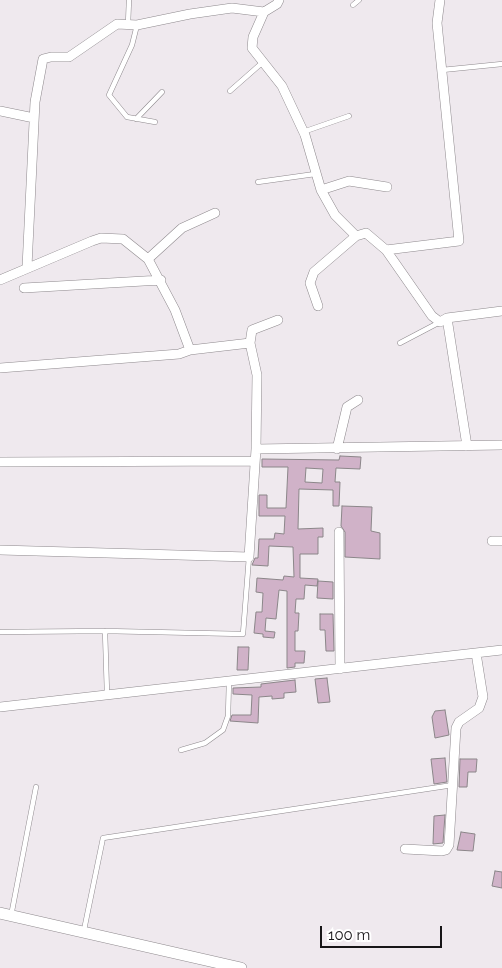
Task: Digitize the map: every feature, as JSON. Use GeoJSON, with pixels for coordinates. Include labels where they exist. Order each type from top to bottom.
{"type":"FeatureCollection","features":[{"type":"Feature","properties":{"kind":"street"},"geometry":{"type":"LineString","coordinates":[[279,0],[264,12],[251,43],[252,48],[282,86],[303,132],[321,190],[336,215],[356,236]]}},
{"type":"Feature","properties":{"kind":"street"},"geometry":{"type":"LineString","coordinates":[[386,250],[459,241],[449,161],[437,23],[440,0]]}},
{"type":"Feature","properties":{"kind":"street"},"geometry":{"type":"LineString","coordinates":[[27,267],[34,118],[43,59],[51,56],[69,57],[112,27],[232,8],[264,12]]}},
{"type":"Feature","properties":{"kind":"street"},"geometry":{"type":"LineString","coordinates":[[0,111],[34,118]]}},
{"type":"Feature","properties":{"kind":"street"},"geometry":{"type":"LineString","coordinates":[[321,190],[349,181],[388,187]]}},
{"type":"Feature","properties":{"kind":"street"},"geometry":{"type":"LineString","coordinates":[[148,259],[182,228],[214,213]]}},
{"type":"Feature","properties":{"kind":"street"},"geometry":{"type":"LineString","coordinates":[[318,306],[310,283],[311,277],[356,236],[370,234],[386,250],[432,316],[443,320],[502,311]]}},
{"type":"Feature","properties":{"kind":"street"},"geometry":{"type":"LineString","coordinates":[[0,280],[27,267],[101,238],[123,239],[148,259],[161,280],[190,350]]}},
{"type":"Feature","properties":{"kind":"street"},"geometry":{"type":"LineString","coordinates":[[24,288],[161,280]]}},
{"type":"Feature","properties":{"kind":"street"},"geometry":{"type":"LineString","coordinates":[[0,550],[249,557],[256,449],[257,375],[250,344],[252,330],[278,320]]}},
{"type":"Feature","properties":{"kind":"street"},"geometry":{"type":"LineString","coordinates":[[443,320],[467,446]]}},
{"type":"Feature","properties":{"kind":"street"},"geometry":{"type":"LineString","coordinates":[[0,368],[179,354],[190,350],[250,344]]}},
{"type":"Feature","properties":{"kind":"street"},"geometry":{"type":"LineString","coordinates":[[337,449],[348,407],[358,400]]}},
{"type":"Feature","properties":{"kind":"street"},"geometry":{"type":"LineString","coordinates":[[256,449],[502,445]]}},
{"type":"Feature","properties":{"kind":"street"},"geometry":{"type":"LineString","coordinates":[[0,462],[255,461]]}},
{"type":"Feature","properties":{"kind":"street"},"geometry":{"type":"LineString","coordinates":[[339,532],[340,668]]}},
{"type":"Feature","properties":{"kind":"street"},"geometry":{"type":"LineString","coordinates":[[0,706],[502,650]]}},
{"type":"Feature","properties":{"kind":"street"},"geometry":{"type":"LineString","coordinates":[[405,849],[446,850],[449,845],[456,728],[459,722],[479,708],[483,697],[476,653]]}},
{"type":"Feature","properties":{"kind":"street"},"geometry":{"type":"LineString","coordinates":[[6,915],[240,968]]}},
{"type":"Feature","properties":{"kind":"lane"},"geometry":{"type":"LineString","coordinates":[[129,0],[132,45],[109,96],[127,117],[155,122]]}},
{"type":"Feature","properties":{"kind":"lane"},"geometry":{"type":"LineString","coordinates":[[353,5],[360,0]]}},
{"type":"Feature","properties":{"kind":"lane"},"geometry":{"type":"LineString","coordinates":[[230,91],[264,61]]}},
{"type":"Feature","properties":{"kind":"lane"},"geometry":{"type":"LineString","coordinates":[[442,70],[502,64]]}},
{"type":"Feature","properties":{"kind":"lane"},"geometry":{"type":"LineString","coordinates":[[136,119],[162,92]]}},
{"type":"Feature","properties":{"kind":"lane"},"geometry":{"type":"LineString","coordinates":[[303,132],[349,116]]}},
{"type":"Feature","properties":{"kind":"lane"},"geometry":{"type":"LineString","coordinates":[[258,182],[315,174]]}},
{"type":"Feature","properties":{"kind":"lane"},"geometry":{"type":"LineString","coordinates":[[400,343],[443,320]]}},
{"type":"Feature","properties":{"kind":"lane"},"geometry":{"type":"LineString","coordinates":[[0,632],[105,631],[243,634],[249,557]]}},
{"type":"Feature","properties":{"kind":"lane"},"geometry":{"type":"LineString","coordinates":[[105,631],[107,693]]}},
{"type":"Feature","properties":{"kind":"lane"},"geometry":{"type":"LineString","coordinates":[[182,750],[205,743],[223,730],[228,716],[229,680]]}},
{"type":"Feature","properties":{"kind":"lane"},"geometry":{"type":"LineString","coordinates":[[83,933],[103,838],[453,785]]}},
{"type":"Feature","properties":{"kind":"lane"},"geometry":{"type":"LineString","coordinates":[[6,915],[36,787]]}},
{"type":"Feature","properties":{"kind":"building"},"geometry":{"type":"Polygon","coordinates":[[[340,456],[361,457],[360,469],[336,468],[335,482],[340,482],[339,506],[333,506],[333,490],[299,489],[298,529],[323,528],[323,537],[318,537],[318,554],[300,554],[300,578],[318,579],[317,586],[305,585],[304,599],[296,599],[295,613],[299,613],[298,631],[295,631],[295,651],[305,651],[304,663],[295,663],[295,667],[287,668],[287,591],[279,590],[276,619],[266,618],[265,631],[275,632],[274,638],[263,637],[263,634],[254,633],[256,612],[262,612],[263,593],[256,592],[257,578],[283,580],[284,576],[294,577],[293,547],[269,546],[268,566],[252,565],[255,558],[258,558],[259,539],[274,539],[275,533],[284,534],[285,516],[259,516],[259,495],[267,495],[267,508],[286,508],[288,467],[262,467],[262,459],[339,460],[340,456]],[[306,468],[305,482],[322,483],[323,469],[306,468]]]}},
{"type":"Feature","properties":{"kind":"building"},"geometry":{"type":"Polygon","coordinates":[[[342,506],[372,507],[371,531],[380,533],[380,559],[345,557],[345,532],[341,526],[342,506]]]}},
{"type":"Feature","properties":{"kind":"building"},"geometry":{"type":"Polygon","coordinates":[[[318,581],[333,582],[333,599],[317,598],[318,581]]]}},
{"type":"Feature","properties":{"kind":"building"},"geometry":{"type":"Polygon","coordinates":[[[320,614],[333,614],[334,651],[326,651],[325,630],[320,630],[320,614]]]}},
{"type":"Feature","properties":{"kind":"building"},"geometry":{"type":"Polygon","coordinates":[[[238,647],[249,647],[248,670],[237,670],[238,647]]]}},
{"type":"Feature","properties":{"kind":"building"},"geometry":{"type":"Polygon","coordinates":[[[327,678],[330,702],[318,703],[315,679],[327,678]]]}},
{"type":"Feature","properties":{"kind":"building"},"geometry":{"type":"Polygon","coordinates":[[[295,680],[296,692],[284,693],[284,698],[272,699],[272,696],[259,697],[258,723],[230,721],[232,715],[251,715],[252,695],[233,694],[233,688],[261,687],[261,684],[295,680]]]}},
{"type":"Feature","properties":{"kind":"building"},"geometry":{"type":"Polygon","coordinates":[[[445,710],[449,735],[435,738],[432,717],[435,711],[445,710]]]}},
{"type":"Feature","properties":{"kind":"building"},"geometry":{"type":"Polygon","coordinates":[[[445,758],[447,782],[434,784],[431,759],[445,758]]]}},
{"type":"Feature","properties":{"kind":"building"},"geometry":{"type":"Polygon","coordinates":[[[460,759],[477,759],[476,772],[468,772],[467,787],[459,787],[460,759]]]}},
{"type":"Feature","properties":{"kind":"building"},"geometry":{"type":"Polygon","coordinates":[[[445,815],[443,843],[433,844],[434,816],[445,815]]]}},
{"type":"Feature","properties":{"kind":"building"},"geometry":{"type":"Polygon","coordinates":[[[461,832],[475,834],[473,851],[457,850],[461,832]]]}},
{"type":"Feature","properties":{"kind":"building"},"geometry":{"type":"Polygon","coordinates":[[[495,871],[502,872],[502,888],[492,886],[495,871]]]}}]}
